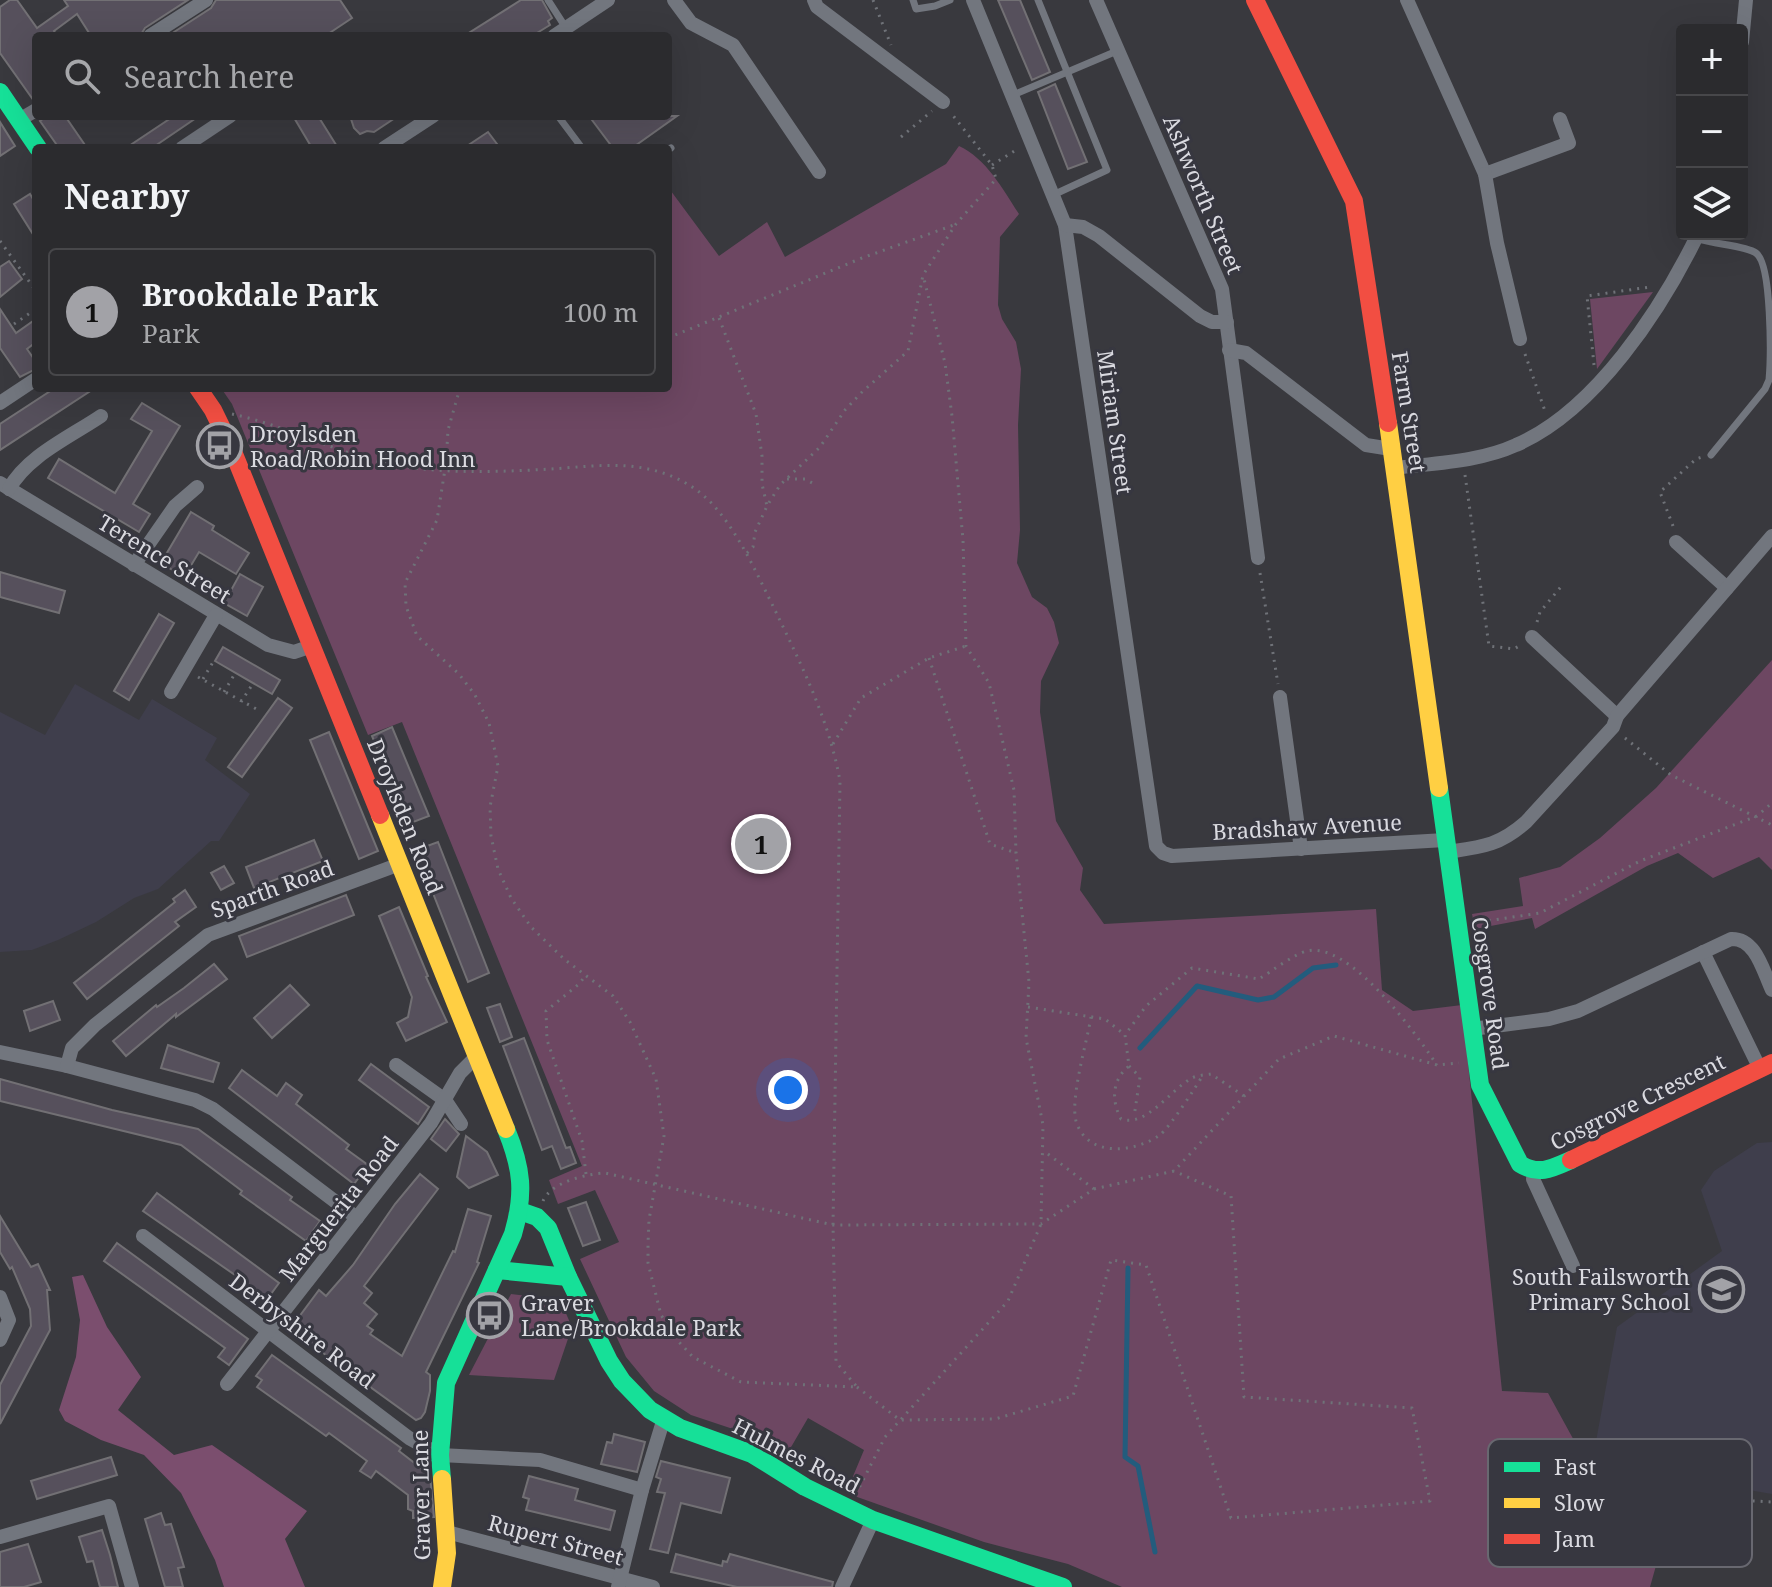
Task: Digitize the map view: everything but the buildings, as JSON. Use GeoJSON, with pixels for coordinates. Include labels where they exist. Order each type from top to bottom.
{"type":"FeatureCollection","features":[{"type":"Feature","properties":{"kind":"street"},"geometry":{"type":"LineString","coordinates":[[156,32],[206,0]]}},
{"type":"Feature","properties":{"kind":"street"},"geometry":{"type":"LineString","coordinates":[[560,32],[608,0]]}},
{"type":"Feature","properties":{"kind":"street"},"geometry":{"type":"LineString","coordinates":[[674,0],[691,23],[733,45],[819,172]]}},
{"type":"Feature","properties":{"kind":"street"},"geometry":{"type":"LineString","coordinates":[[814,0],[817,7],[943,102]]}},
{"type":"Feature","properties":{"kind":"street","name":"Miriam Street"},"geometry":{"type":"LineString","coordinates":[[973,0],[1065,225],[1153,836],[1156,846],[1172,856]]}},
{"type":"Feature","properties":{"kind":"street","name":"Ashworth Street"},"geometry":{"type":"LineString","coordinates":[[1096,0],[1222,289],[1258,558]]}},
{"type":"Feature","properties":{"kind":"street","name":"Farm Street"},"geometry":{"type":"LineString","coordinates":[[1255,0],[1354,201],[1395,468],[1446,846]]}},
{"type":"Feature","properties":{"kind":"street"},"geometry":{"type":"LineString","coordinates":[[1407,0],[1485,174],[1497,243],[1520,339]]}},
{"type":"Feature","properties":{"kind":"street"},"geometry":{"type":"LineString","coordinates":[[1744,24],[1746,0]]}},
{"type":"Feature","properties":{"kind":"street"},"geometry":{"type":"LineString","coordinates":[[0,92],[35,144]]}},
{"type":"Feature","properties":{"kind":"street"},"geometry":{"type":"LineString","coordinates":[[19,120],[32,112]]}},
{"type":"Feature","properties":{"kind":"street"},"geometry":{"type":"LineString","coordinates":[[1485,174],[1569,143],[1560,119]]}},
{"type":"Feature","properties":{"kind":"street"},"geometry":{"type":"LineString","coordinates":[[188,144],[224,120]]}},
{"type":"Feature","properties":{"kind":"street"},"geometry":{"type":"LineString","coordinates":[[390,144],[427,120]]}},
{"type":"Feature","properties":{"kind":"street"},"geometry":{"type":"LineString","coordinates":[[1065,225],[1083,227],[1099,236],[1200,316],[1212,322],[1227,322]]}},
{"type":"Feature","properties":{"kind":"street"},"geometry":{"type":"LineString","coordinates":[[1395,468],[1463,459],[1514,446],[1550,426],[1609,373],[1669,285],[1695,240]]}},
{"type":"Feature","properties":{"kind":"street"},"geometry":{"type":"LineString","coordinates":[[1229,350],[1246,353],[1358,440],[1375,448],[1391,449]]}},
{"type":"Feature","properties":{"kind":"street"},"geometry":{"type":"LineString","coordinates":[[0,403],[32,382]]}},
{"type":"Feature","properties":{"kind":"street","name":"Droylsden Road"},"geometry":{"type":"LineString","coordinates":[[201,392],[232,449],[478,1055],[521,1169],[528,1214],[513,1234],[497,1270]]}},
{"type":"Feature","properties":{"kind":"street"},"geometry":{"type":"LineString","coordinates":[[4,486],[33,462],[101,416]]}},
{"type":"Feature","properties":{"kind":"street","name":"Terence Street"},"geometry":{"type":"LineString","coordinates":[[4,486],[216,615],[278,649],[294,652],[312,646]]}},
{"type":"Feature","properties":{"kind":"street"},"geometry":{"type":"LineString","coordinates":[[134,565],[175,506],[197,487]]}},
{"type":"Feature","properties":{"kind":"street","name":"Bradshaw Avenue"},"geometry":{"type":"LineString","coordinates":[[1172,856],[1301,849],[1492,845],[1511,835],[1615,722],[1772,536]]}},
{"type":"Feature","properties":{"kind":"street"},"geometry":{"type":"LineString","coordinates":[[1676,542],[1727,588]]}},
{"type":"Feature","properties":{"kind":"street"},"geometry":{"type":"LineString","coordinates":[[171,692],[216,615]]}},
{"type":"Feature","properties":{"kind":"street"},"geometry":{"type":"LineString","coordinates":[[1532,637],[1615,722]]}},
{"type":"Feature","properties":{"kind":"street"},"geometry":{"type":"LineString","coordinates":[[1280,697],[1301,849]]}},
{"type":"Feature","properties":{"kind":"street","name":"Cosgrove Road"},"geometry":{"type":"LineString","coordinates":[[1446,846],[1480,1085],[1520,1164],[1534,1171]]}},
{"type":"Feature","properties":{"kind":"street","name":"Sparth Road"},"geometry":{"type":"LineString","coordinates":[[67,1066],[72,1048],[95,1025],[208,935],[400,864]]}},
{"type":"Feature","properties":{"kind":"street"},"geometry":{"type":"LineString","coordinates":[[1472,1029],[1549,1019],[1578,1011],[1731,939],[1740,938],[1749,943],[1772,990]]}},
{"type":"Feature","properties":{"kind":"street","name":"Cosgrove Crescent"},"geometry":{"type":"LineString","coordinates":[[1534,1171],[1550,1170],[1766,1066],[1703,952]]}},
{"type":"Feature","properties":{"kind":"street"},"geometry":{"type":"LineString","coordinates":[[0,1052],[67,1066],[195,1100],[213,1109],[357,1218]]}},
{"type":"Feature","properties":{"kind":"street","name":"Marguerita Road"},"geometry":{"type":"LineString","coordinates":[[227,1384],[431,1123],[460,1073],[478,1055]]}},
{"type":"Feature","properties":{"kind":"street"},"geometry":{"type":"LineString","coordinates":[[396,1065],[445,1100],[461,1124]]}},
{"type":"Feature","properties":{"kind":"street"},"geometry":{"type":"LineString","coordinates":[[1534,1171],[1533,1179],[1573,1266]]}},
{"type":"Feature","properties":{"kind":"street","name":"Hulmes Road"},"geometry":{"type":"LineString","coordinates":[[528,1214],[548,1228],[596,1339],[622,1381],[638,1399],[664,1418],[680,1428],[752,1454],[805,1487],[873,1520],[1063,1587]]}},
{"type":"Feature","properties":{"kind":"street","name":"Derbyshire Road"},"geometry":{"type":"LineString","coordinates":[[143,1236],[409,1438],[440,1455]]}},
{"type":"Feature","properties":{"kind":"street"},"geometry":{"type":"LineString","coordinates":[[497,1270],[568,1277]]}},
{"type":"Feature","properties":{"kind":"street","name":"Graver Lane"},"geometry":{"type":"LineString","coordinates":[[442,1587],[447,1532],[440,1455],[446,1383],[497,1270]]}},
{"type":"Feature","properties":{"kind":"street"},"geometry":{"type":"LineString","coordinates":[[0,1297],[9,1320],[0,1340]]}},
{"type":"Feature","properties":{"kind":"street"},"geometry":{"type":"LineString","coordinates":[[619,1583],[664,1418]]}},
{"type":"Feature","properties":{"kind":"street"},"geometry":{"type":"LineString","coordinates":[[440,1455],[540,1460],[642,1490]]}},
{"type":"Feature","properties":{"kind":"street"},"geometry":{"type":"LineString","coordinates":[[0,1537],[109,1506],[132,1587]]}},
{"type":"Feature","properties":{"kind":"street"},"geometry":{"type":"LineString","coordinates":[[842,1587],[873,1520]]}},
{"type":"Feature","properties":{"kind":"street","name":"Rupert Street"},"geometry":{"type":"LineString","coordinates":[[447,1532],[619,1583],[653,1587]]}},
{"type":"Feature","properties":{"kind":"lane"},"geometry":{"type":"LineString","coordinates":[[548,0],[560,32]]}},
{"type":"Feature","properties":{"kind":"lane"},"geometry":{"type":"LineString","coordinates":[[913,0],[916,9],[950,0]]}},
{"type":"Feature","properties":{"kind":"lane"},"geometry":{"type":"LineString","coordinates":[[1038,0],[1107,170],[1053,195]]}},
{"type":"Feature","properties":{"kind":"lane"},"geometry":{"type":"LineString","coordinates":[[1013,95],[1118,51]]}},
{"type":"Feature","properties":{"kind":"lane"},"geometry":{"type":"LineString","coordinates":[[561,120],[579,144]]}},
{"type":"Feature","properties":{"kind":"lane"},"geometry":{"type":"LineString","coordinates":[[1704,240],[1713,245],[1755,252],[1763,258],[1767,268],[1770,304],[1769,380],[1711,455]]}},
{"type":"Feature","properties":{"kind":"path"},"geometry":{"type":"LineString","coordinates":[[873,0],[891,44]]}},
{"type":"Feature","properties":{"kind":"path"},"geometry":{"type":"LineString","coordinates":[[747,553],[753,547],[755,532],[767,506],[786,479],[820,447],[845,410],[861,393],[908,351],[923,275],[956,224],[996,179],[992,165],[943,102],[901,137]]}},
{"type":"Feature","properties":{"kind":"path"},"geometry":{"type":"LineString","coordinates":[[992,165],[1031,139]]}},
{"type":"Feature","properties":{"kind":"path"},"geometry":{"type":"LineString","coordinates":[[672,336],[862,258],[956,224]]}},
{"type":"Feature","properties":{"kind":"path"},"geometry":{"type":"LineString","coordinates":[[0,241],[32,285]]}},
{"type":"Feature","properties":{"kind":"path"},"geometry":{"type":"LineString","coordinates":[[850,1510],[885,1437],[1008,1301],[1041,1224],[1043,1125],[1026,1038],[1029,982],[1016,853],[1014,790],[989,683],[966,646],[963,540],[952,416],[945,363],[923,275]]}},
{"type":"Feature","properties":{"kind":"path"},"geometry":{"type":"LineString","coordinates":[[1596,386],[1587,296],[1669,285]]}},
{"type":"Feature","properties":{"kind":"path"},"geometry":{"type":"LineString","coordinates":[[14,324],[32,312]]}},
{"type":"Feature","properties":{"kind":"path"},"geometry":{"type":"LineString","coordinates":[[719,318],[756,414],[767,506]]}},
{"type":"Feature","properties":{"kind":"path"},"geometry":{"type":"LineString","coordinates":[[1520,339],[1550,426]]}},
{"type":"Feature","properties":{"kind":"path"},"geometry":{"type":"LineString","coordinates":[[459,392],[448,430],[437,520],[405,583],[406,606],[417,636],[459,674],[475,695],[489,723],[498,766],[490,807],[491,836],[498,869],[511,898],[531,927],[564,959],[613,996],[630,1022],[656,1079],[664,1136],[649,1220],[648,1244],[653,1287],[661,1315],[693,1357],[741,1382],[857,1387]]}},
{"type":"Feature","properties":{"kind":"path"},"geometry":{"type":"LineString","coordinates":[[213,410],[256,419],[343,451],[395,465],[490,472],[606,465],[647,468],[684,481],[714,506],[747,553],[798,658],[833,744],[840,781],[833,1225],[836,1362],[857,1387],[900,1420],[995,1419],[1073,1396],[1111,1260],[1146,1265],[1231,1518],[1430,1501],[1412,1408],[1244,1397],[1231,1196],[1174,1171]]}},
{"type":"Feature","properties":{"kind":"path"},"geometry":{"type":"LineString","coordinates":[[1676,542],[1660,492],[1696,459],[1711,455]]}},
{"type":"Feature","properties":{"kind":"path"},"geometry":{"type":"LineString","coordinates":[[1463,459],[1489,646],[1514,649],[1532,637],[1540,612],[1564,583]]}},
{"type":"Feature","properties":{"kind":"path"},"geometry":{"type":"LineString","coordinates":[[786,479],[805,479],[814,484]]}},
{"type":"Feature","properties":{"kind":"path"},"geometry":{"type":"LineString","coordinates":[[1258,558],[1280,697]]}},
{"type":"Feature","properties":{"kind":"path"},"geometry":{"type":"LineString","coordinates":[[833,744],[861,698],[929,658],[966,646]]}},
{"type":"Feature","properties":{"kind":"path"},"geometry":{"type":"LineString","coordinates":[[929,658],[990,844],[1016,853]]}},
{"type":"Feature","properties":{"kind":"path"},"geometry":{"type":"LineString","coordinates":[[203,680],[213,662]]}},
{"type":"Feature","properties":{"kind":"path"},"geometry":{"type":"LineString","coordinates":[[184,669],[260,711]]}},
{"type":"Feature","properties":{"kind":"path"},"geometry":{"type":"LineString","coordinates":[[224,692],[234,675]]}},
{"type":"Feature","properties":{"kind":"path"},"geometry":{"type":"LineString","coordinates":[[241,702],[252,685]]}},
{"type":"Feature","properties":{"kind":"path"},"geometry":{"type":"LineString","coordinates":[[1615,722],[1671,775],[1772,825]]}},
{"type":"Feature","properties":{"kind":"path"},"geometry":{"type":"LineString","coordinates":[[1458,926],[1540,913],[1640,861],[1757,816],[1772,803]]}},
{"type":"Feature","properties":{"kind":"path"},"geometry":{"type":"LineString","coordinates":[[1134,1119],[1140,1077],[1129,1066],[1125,1035],[1146,1006],[1192,968],[1259,979],[1306,951],[1329,951],[1362,976],[1403,1018],[1437,1065]]}},
{"type":"Feature","properties":{"kind":"path"},"geometry":{"type":"LineString","coordinates":[[586,975],[546,1011],[545,1023],[547,1040],[582,1141],[586,1174]]}},
{"type":"Feature","properties":{"kind":"path"},"geometry":{"type":"LineString","coordinates":[[1027,1006],[1105,1019],[1125,1035]]}},
{"type":"Feature","properties":{"kind":"path"},"geometry":{"type":"LineString","coordinates":[[1091,1017],[1075,1101],[1076,1120],[1090,1141],[1102,1148],[1122,1149],[1143,1144],[1162,1133],[1203,1075]]}},
{"type":"Feature","properties":{"kind":"path"},"geometry":{"type":"LineString","coordinates":[[528,1214],[546,1194],[586,1174],[605,1173],[833,1225],[1041,1224],[1094,1189],[1174,1171],[1279,1059],[1334,1036],[1437,1065],[1476,1061]]}},
{"type":"Feature","properties":{"kind":"path"},"geometry":{"type":"LineString","coordinates":[[1129,1066],[1114,1087],[1115,1106],[1121,1119],[1130,1121],[1144,1116],[1194,1077],[1203,1075],[1211,1074],[1244,1096]]}},
{"type":"Feature","properties":{"kind":"path"},"geometry":{"type":"LineString","coordinates":[[1044,1151],[1094,1189]]}},
{"type":"Feature","properties":{"kind":"path"},"geometry":{"type":"LineString","coordinates":[[1752,1501],[1772,1502]]}},
{"type":"Feature","properties":{"kind":"shaded area"},"geometry":{"type":"Polygon","coordinates":[[[959,146],[969,152],[986,167],[1019,214],[1000,237],[998,305],[1002,319],[1016,342],[1021,369],[1017,563],[1032,597],[1047,608],[1059,643],[1041,681],[1040,712],[1056,821],[1083,868],[1080,890],[1104,924],[1376,909],[1382,990],[1413,1011],[1462,1005],[1502,1391],[1548,1393],[1573,1439],[1488,1439],[1488,1567],[1656,1567],[1650,1587],[1122,1587],[1068,1564],[984,1542],[846,1493],[864,1450],[808,1418],[787,1454],[754,1436],[691,1415],[654,1391],[626,1357],[580,1259],[619,1242],[595,1190],[558,1204],[549,1180],[582,1166],[402,722],[368,735],[232,404],[224,392],[672,392],[672,192],[719,256],[767,222],[785,257],[946,164],[959,146]]]}},
{"type":"Feature","properties":{"kind":"shaded area"},"geometry":{"type":"Polygon","coordinates":[[[1653,292],[1597,369],[1590,299],[1653,292]]]}},
{"type":"Feature","properties":{"kind":"shaded area"},"geometry":{"type":"Polygon","coordinates":[[[1772,660],[1772,870],[1759,857],[1713,878],[1678,853],[1647,866],[1535,929],[1532,918],[1475,929],[1472,914],[1523,906],[1519,878],[1560,867],[1600,838],[1656,788],[1772,660]]]}},
{"type":"Feature","properties":{"kind":"shaded area"},"geometry":{"type":"Polygon","coordinates":[[[75,684],[139,720],[152,699],[217,738],[205,760],[250,794],[219,841],[211,841],[158,889],[134,898],[96,922],[58,940],[32,950],[0,952],[0,712],[45,735],[75,684]]]}},
{"type":"Feature","properties":{"kind":"shaded area","name":"South Failsworth Primary School"},"geometry":{"type":"Polygon","coordinates":[[[1772,1142],[1772,1494],[1752,1491],[1752,1439],[1596,1439],[1617,1327],[1722,1251],[1701,1190],[1714,1171],[1757,1143],[1772,1142]]]}},
{"type":"Feature","properties":{"kind":"shaded area"},"geometry":{"type":"Polygon","coordinates":[[[83,1275],[107,1327],[141,1377],[118,1410],[174,1455],[212,1445],[307,1511],[285,1539],[305,1587],[224,1587],[215,1560],[181,1493],[144,1455],[101,1440],[65,1421],[59,1410],[76,1357],[80,1320],[72,1277],[83,1275]]]}},
{"type":"Feature","properties":{"kind":"shaded area"},"geometry":{"type":"Polygon","coordinates":[[[511,1294],[560,1300],[572,1327],[554,1380],[469,1375],[511,1294]]]}},
{"type":"Feature","properties":{"kind":"waterway"},"geometry":{"type":"LineString","coordinates":[[1140,1048],[1197,986],[1258,1000],[1274,997],[1313,968],[1336,965]]}},
{"type":"Feature","properties":{"kind":"waterway"},"geometry":{"type":"LineString","coordinates":[[1128,1268],[1125,1457],[1138,1466],[1155,1552]]}},
{"type":"Feature","properties":{"kind":"traffic: fast"},"geometry":{"type":"LineString","coordinates":[[0,92],[35,144]]}},
{"type":"Feature","properties":{"kind":"traffic: fast"},"geometry":{"type":"LineString","coordinates":[[1439,788],[1480,1085],[1520,1164],[1540,1170],[1571,1160]]}},
{"type":"Feature","properties":{"kind":"traffic: fast"},"geometry":{"type":"LineString","coordinates":[[442,1479],[440,1455],[446,1383],[517,1219],[520,1181],[516,1156],[506,1129]]}},
{"type":"Feature","properties":{"kind":"traffic: fast"},"geometry":{"type":"LineString","coordinates":[[520,1211],[537,1217],[548,1228],[609,1361],[622,1381],[650,1410],[680,1428],[752,1454],[805,1487],[873,1520],[1063,1587]]}},
{"type":"Feature","properties":{"kind":"traffic: fast"},"geometry":{"type":"LineString","coordinates":[[497,1270],[568,1277]]}},
{"type":"Feature","properties":{"kind":"traffic: slow"},"geometry":{"type":"LineString","coordinates":[[1388,423],[1439,788]]}},
{"type":"Feature","properties":{"kind":"traffic: slow"},"geometry":{"type":"LineString","coordinates":[[380,815],[506,1129]]}},
{"type":"Feature","properties":{"kind":"traffic: slow"},"geometry":{"type":"LineString","coordinates":[[442,1479],[447,1553],[442,1587]]}},
{"type":"Feature","properties":{"kind":"traffic: jam"},"geometry":{"type":"LineString","coordinates":[[1255,0],[1354,201],[1388,423]]}},
{"type":"Feature","properties":{"kind":"traffic: jam"},"geometry":{"type":"LineString","coordinates":[[201,392],[232,449],[380,815]]}},
{"type":"Feature","properties":{"kind":"traffic: jam"},"geometry":{"type":"LineString","coordinates":[[1571,1160],[1772,1063]]}},
{"type":"Feature","properties":{"kind":"place","name":"Droylsden Road/Robin Hood Inn"},"geometry":{"type":"Point","coordinates":[219,446]}},
{"type":"Feature","properties":{"kind":"place","name":"Brookdale Park"},"geometry":{"type":"Point","coordinates":[761,844]}},
{"type":"Feature","properties":{"kind":"place","name":"South Failsworth Primary School"},"geometry":{"type":"Point","coordinates":[1721,1289]}},
{"type":"Feature","properties":{"kind":"place","name":"Graver Lane/Brookdale Park"},"geometry":{"type":"Point","coordinates":[490,1315]}}]}
